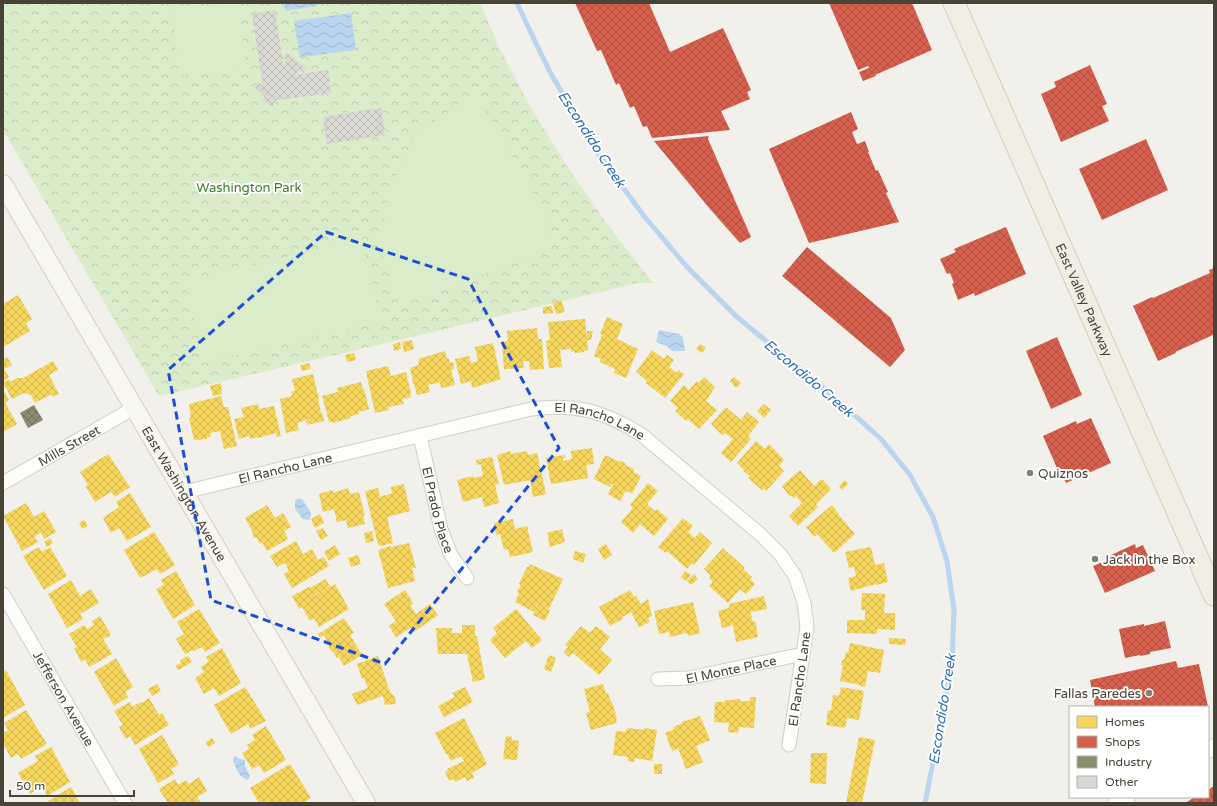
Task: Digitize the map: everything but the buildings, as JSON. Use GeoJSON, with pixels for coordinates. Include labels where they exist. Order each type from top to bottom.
{"type":"FeatureCollection","features":[{"type":"Feature","properties":{"kind":"main road","name":"East Valley Parkway"},"geometry":{"type":"LineString","coordinates":[[954,3],[1214,595]]}},
{"type":"Feature","properties":{"kind":"main road","name":"East Washington Avenue"},"geometry":{"type":"LineString","coordinates":[[3,184],[366,803]]}},
{"type":"Feature","properties":{"kind":"street","name":"El Rancho Lane"},"geometry":{"type":"LineString","coordinates":[[184,492],[531,409],[566,406],[582,408],[621,422],[642,434],[761,535],[780,554],[795,576],[804,603],[807,627],[789,745]]}},
{"type":"Feature","properties":{"kind":"street","name":"Mills Street"},"geometry":{"type":"LineString","coordinates":[[3,483],[134,408]]}},
{"type":"Feature","properties":{"kind":"street","name":"El Prado Place"},"geometry":{"type":"LineString","coordinates":[[420,436],[441,529],[451,556],[467,578]]}},
{"type":"Feature","properties":{"kind":"street","name":"Jefferson Avenue"},"geometry":{"type":"LineString","coordinates":[[3,594],[125,803]]}},
{"type":"Feature","properties":{"kind":"street","name":"El Monte Place"},"geometry":{"type":"LineString","coordinates":[[658,679],[689,678],[803,654]]}},
{"type":"Feature","properties":{"kind":"street"},"geometry":{"type":"LineString","coordinates":[[1116,803],[1125,798]]}},
{"type":"Feature","properties":{"kind":"highlighted area"},"geometry":{"type":"Polygon","coordinates":[[[326,232],[468,279],[559,448],[385,664],[211,600],[168,370],[326,232]]]}},
{"type":"Feature","properties":{"kind":"green space","name":"Washington Park"},"geometry":{"type":"Polygon","coordinates":[[[3,3],[480,3],[499,47],[528,103],[567,166],[604,220],[653,283],[638,283],[159,396],[3,130],[3,3]]]}},
{"type":"Feature","properties":{"kind":"green space"},"geometry":{"type":"Polygon","coordinates":[[[229,3],[238,3],[246,67],[180,76],[172,12],[229,3]]]}},
{"type":"Feature","properties":{"kind":"green space"},"geometry":{"type":"Polygon","coordinates":[[[476,94],[546,214],[551,230],[547,246],[533,256],[399,306],[379,245],[391,186],[415,134],[476,94]]]}},
{"type":"Feature","properties":{"kind":"green space"},"geometry":{"type":"Polygon","coordinates":[[[362,239],[381,321],[204,363],[185,281],[362,239]]]}},
{"type":"Feature","properties":{"kind":"water"},"geometry":{"type":"Polygon","coordinates":[[[284,3],[317,3],[318,6],[285,11],[284,3]]]}},
{"type":"Feature","properties":{"kind":"water"},"geometry":{"type":"Polygon","coordinates":[[[351,13],[356,50],[300,57],[294,21],[351,13]]]}},
{"type":"Feature","properties":{"kind":"water"},"geometry":{"type":"Polygon","coordinates":[[[659,330],[679,334],[683,338],[685,351],[672,351],[667,346],[656,342],[659,330]]]}},
{"type":"Feature","properties":{"kind":"water"},"geometry":{"type":"Polygon","coordinates":[[[299,498],[303,500],[311,512],[311,517],[309,520],[303,519],[295,509],[295,500],[299,498]]]}},
{"type":"Feature","properties":{"kind":"water"},"geometry":{"type":"Polygon","coordinates":[[[235,756],[245,760],[245,766],[250,776],[248,780],[242,777],[238,772],[233,759],[235,756]]]}},
{"type":"Feature","properties":{"kind":"waterway","name":"Escondido Creek"},"geometry":{"type":"LineString","coordinates":[[517,3],[550,72],[594,148],[644,216],[688,268],[737,317],[833,396],[881,439],[910,475],[933,517],[947,561],[954,610],[952,665],[925,803]]}},
{"type":"Feature","properties":{"kind":"place","name":"Quiznos"},"geometry":{"type":"Point","coordinates":[1030,473]}},
{"type":"Feature","properties":{"kind":"place","name":"Jack in the Box"},"geometry":{"type":"Point","coordinates":[1095,559]}},
{"type":"Feature","properties":{"kind":"place","name":"Fallas Paredes"},"geometry":{"type":"Point","coordinates":[1149,693]}}]}
